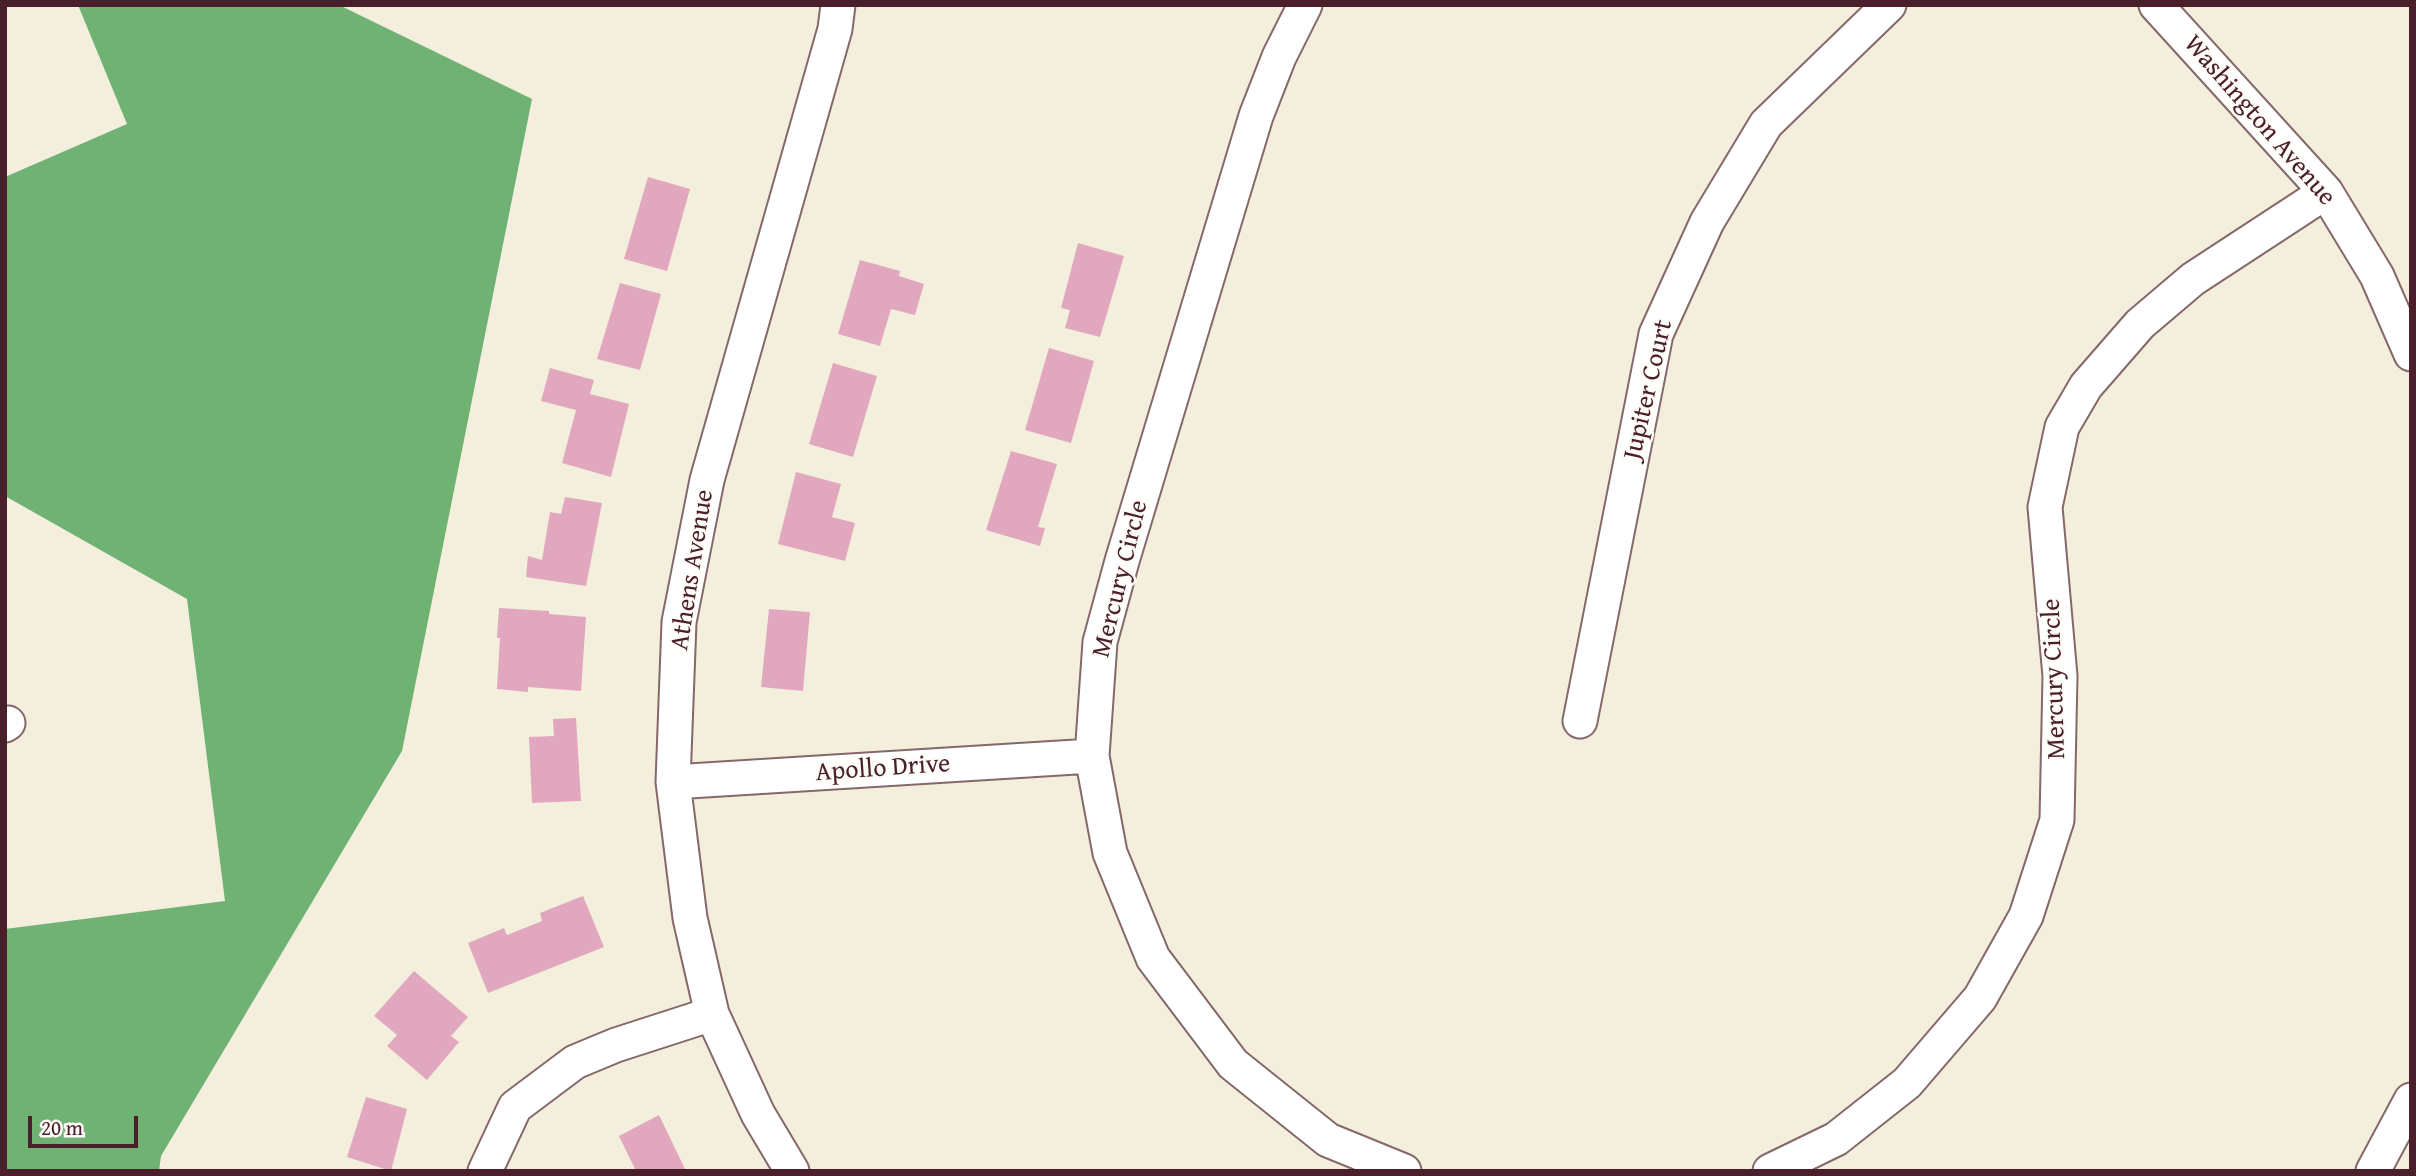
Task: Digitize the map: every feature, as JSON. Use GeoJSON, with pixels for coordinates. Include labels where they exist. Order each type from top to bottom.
{"type":"FeatureCollection","features":[{"type":"Feature","properties":{"kind":"street","name":"Athens Avenue"},"geometry":{"type":"LineString","coordinates":[[792,1171],[758,1114],[712,1014],[690,918],[673,782],[679,622],[707,480],[835,29],[838,5]]}},
{"type":"Feature","properties":{"kind":"street","name":"Mercury Circle"},"geometry":{"type":"LineString","coordinates":[[1305,5],[1279,57],[1256,116],[1122,561],[1100,642],[1092,756],[1110,853],[1153,958],[1161,969],[1233,1064],[1328,1140],[1404,1171]]}},
{"type":"Feature","properties":{"kind":"street","name":"Jupiter Court"},"geometry":{"type":"LineString","coordinates":[[1580,722],[1656,334],[1707,222],[1766,124],[1889,5]]}},
{"type":"Feature","properties":{"kind":"street","name":"Washington Avenue"},"geometry":{"type":"LineString","coordinates":[[2156,5],[2326,192],[2377,276],[2411,354]]}},
{"type":"Feature","properties":{"kind":"street","name":"Mercury Circle"},"geometry":{"type":"LineString","coordinates":[[1770,1171],[1836,1139],[1907,1083],[1980,998],[2026,916],[2057,820],[2060,676],[2045,506],[2062,427],[2086,386],[2140,324],[2193,279],[2326,192]]}},
{"type":"Feature","properties":{"kind":"street","name":"Apollo Drive"},"geometry":{"type":"LineString","coordinates":[[673,782],[1092,756]]}},
{"type":"Feature","properties":{"kind":"street"},"geometry":{"type":"LineString","coordinates":[[485,1171],[515,1107],[575,1062],[616,1045],[712,1014]]}},
{"type":"Feature","properties":{"kind":"street"},"geometry":{"type":"LineString","coordinates":[[2372,1171],[2411,1100]]}},
{"type":"Feature","properties":{"kind":"green space"},"geometry":{"type":"Polygon","coordinates":[[[78,5],[339,5],[532,99],[402,751],[161,1156],[159,1171],[5,1171],[5,929],[225,901],[187,599],[5,496],[5,177],[127,124],[78,5]]]}},
{"type":"Feature","properties":{"kind":"building"},"geometry":{"type":"Polygon","coordinates":[[[648,177],[690,189],[667,271],[624,259],[648,177]]]}},
{"type":"Feature","properties":{"kind":"building"},"geometry":{"type":"Polygon","coordinates":[[[1078,243],[1124,256],[1100,337],[1065,328],[1070,310],[1061,308],[1078,243]]]}},
{"type":"Feature","properties":{"kind":"building"},"geometry":{"type":"Polygon","coordinates":[[[860,260],[900,271],[899,276],[924,284],[915,315],[891,309],[880,346],[838,334],[860,260]]]}},
{"type":"Feature","properties":{"kind":"building"},"geometry":{"type":"Polygon","coordinates":[[[620,283],[661,294],[640,370],[597,359],[620,283]]]}},
{"type":"Feature","properties":{"kind":"building"},"geometry":{"type":"Polygon","coordinates":[[[1049,348],[1094,361],[1071,443],[1025,430],[1049,348]]]}},
{"type":"Feature","properties":{"kind":"building"},"geometry":{"type":"Polygon","coordinates":[[[833,363],[877,376],[853,457],[809,444],[833,363]]]}},
{"type":"Feature","properties":{"kind":"building"},"geometry":{"type":"Polygon","coordinates":[[[550,368],[594,380],[590,394],[629,404],[611,477],[562,463],[576,410],[541,401],[550,368]]]}},
{"type":"Feature","properties":{"kind":"building"},"geometry":{"type":"Polygon","coordinates":[[[1011,451],[1057,464],[1038,527],[1045,528],[1040,546],[986,530],[1011,451]]]}},
{"type":"Feature","properties":{"kind":"building"},"geometry":{"type":"Polygon","coordinates":[[[796,472],[841,484],[832,517],[855,523],[845,561],[778,544],[796,472]]]}},
{"type":"Feature","properties":{"kind":"building"},"geometry":{"type":"Polygon","coordinates":[[[565,497],[602,503],[586,586],[526,577],[528,556],[542,560],[550,512],[561,514],[565,497]]]}},
{"type":"Feature","properties":{"kind":"building"},"geometry":{"type":"Polygon","coordinates":[[[499,608],[549,611],[549,614],[586,617],[581,691],[528,687],[528,692],[497,689],[499,608]]]}},
{"type":"Feature","properties":{"kind":"building"},"geometry":{"type":"Polygon","coordinates":[[[769,609],[810,612],[803,691],[761,687],[769,609]]]}},
{"type":"Feature","properties":{"kind":"building"},"geometry":{"type":"Polygon","coordinates":[[[576,718],[581,801],[532,803],[529,737],[554,736],[553,719],[576,718]]]}},
{"type":"Feature","properties":{"kind":"building"},"geometry":{"type":"Polygon","coordinates":[[[583,896],[604,947],[488,993],[468,943],[504,928],[507,935],[542,921],[540,913],[583,896]]]}},
{"type":"Feature","properties":{"kind":"building"},"geometry":{"type":"Polygon","coordinates":[[[414,971],[468,1017],[451,1036],[459,1042],[427,1080],[387,1046],[397,1035],[374,1016],[414,971]]]}},
{"type":"Feature","properties":{"kind":"building"},"geometry":{"type":"Polygon","coordinates":[[[366,1097],[407,1109],[391,1171],[347,1157],[366,1097]]]}},
{"type":"Feature","properties":{"kind":"building"},"geometry":{"type":"Polygon","coordinates":[[[659,1115],[686,1171],[636,1171],[619,1136],[659,1115]]]}}]}
